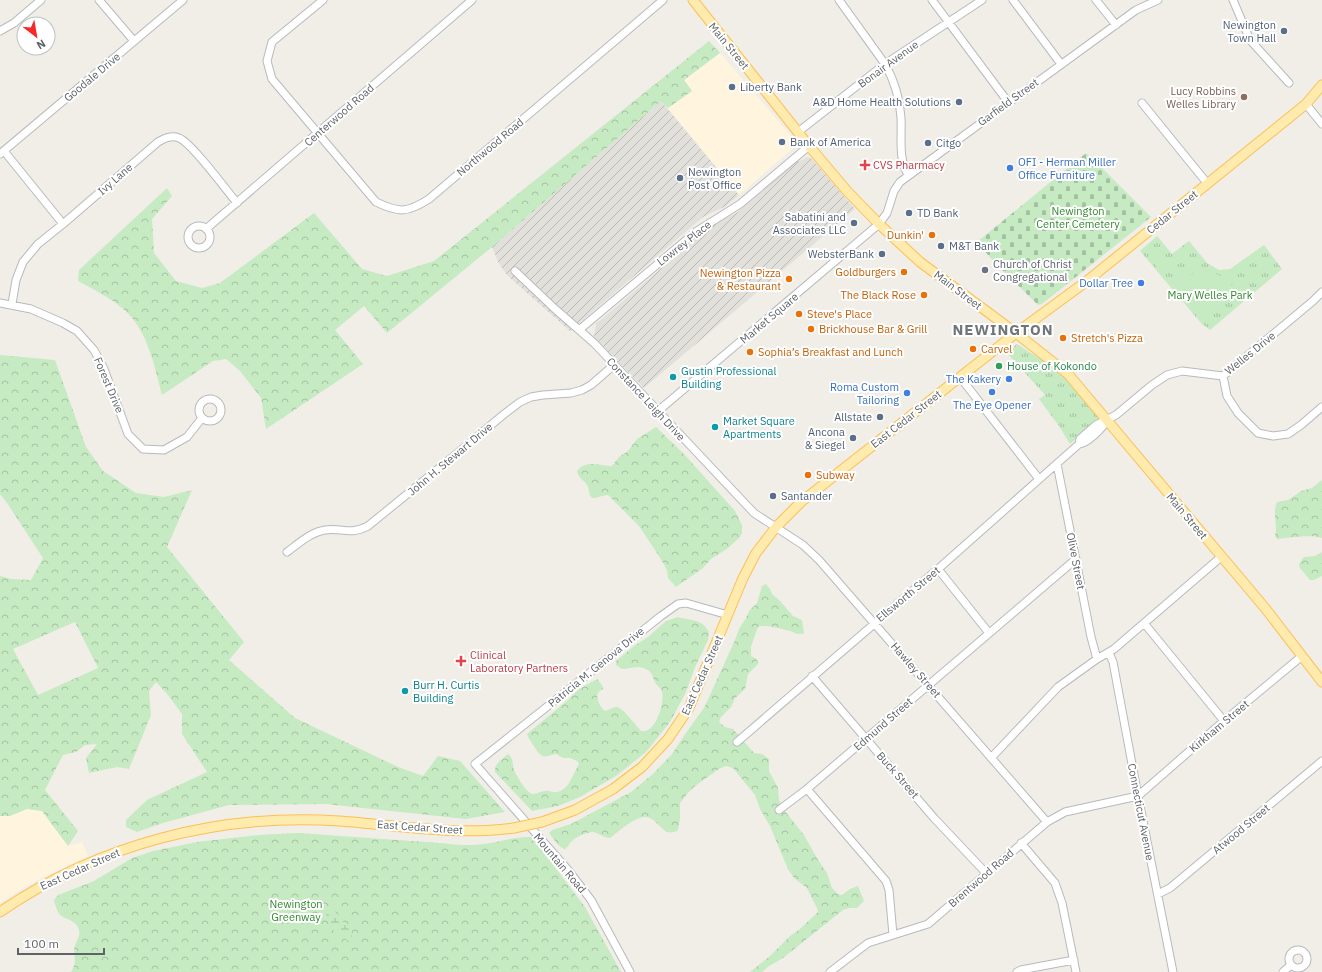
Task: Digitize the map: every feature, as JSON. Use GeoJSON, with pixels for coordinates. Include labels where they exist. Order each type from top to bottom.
{"type":"FeatureCollection","features":[{"type":"Feature","properties":{"kind":"main road","name":"Main Street"},"geometry":{"type":"LineString","coordinates":[[693,0],[809,146],[879,224],[920,262],[1016,333],[1068,374],[1265,608],[1322,682]]}},
{"type":"Feature","properties":{"kind":"main road","name":"Cedar Street"},"geometry":{"type":"LineString","coordinates":[[1016,333],[1087,281],[1306,104],[1322,85]]}},
{"type":"Feature","properties":{"kind":"main road","name":"East Cedar Street"},"geometry":{"type":"LineString","coordinates":[[0,912],[43,886],[96,860],[152,840],[211,827],[260,821],[304,819],[460,831],[485,831],[514,828],[542,822],[575,810],[605,794],[633,774],[657,752],[689,708],[743,578],[756,553],[776,527],[801,502],[1016,333]]}},
{"type":"Feature","properties":{"kind":"street"},"geometry":{"type":"LineString","coordinates":[[0,31],[14,23],[41,0]]}},
{"type":"Feature","properties":{"kind":"street"},"geometry":{"type":"LineString","coordinates":[[99,0],[134,41]]}},
{"type":"Feature","properties":{"kind":"street","name":"Goodale Drive"},"geometry":{"type":"LineString","coordinates":[[2,152],[183,0]]}},
{"type":"Feature","properties":{"kind":"street","name":"Northwood Road"},"geometry":{"type":"LineString","coordinates":[[324,0],[272,42],[267,61],[272,79],[376,202],[387,207],[401,210],[415,208],[435,194],[663,0]]}},
{"type":"Feature","properties":{"kind":"street","name":"Centerwood Road"},"geometry":{"type":"LineString","coordinates":[[206,229],[472,0]]}},
{"type":"Feature","properties":{"kind":"street"},"geometry":{"type":"LineString","coordinates":[[839,0],[885,64],[894,86],[900,113],[902,160],[908,175]]}},
{"type":"Feature","properties":{"kind":"street"},"geometry":{"type":"LineString","coordinates":[[932,0],[1008,102]]}},
{"type":"Feature","properties":{"kind":"street","name":"Bonair Avenue"},"geometry":{"type":"LineString","coordinates":[[798,132],[885,64],[982,0]]}},
{"type":"Feature","properties":{"kind":"street"},"geometry":{"type":"LineString","coordinates":[[1013,0],[1061,64]]}},
{"type":"Feature","properties":{"kind":"street"},"geometry":{"type":"LineString","coordinates":[[1096,0],[1116,25]]}},
{"type":"Feature","properties":{"kind":"street","name":"Garfield Street"},"geometry":{"type":"LineString","coordinates":[[879,224],[887,213],[896,187],[908,175],[1136,10],[1158,0]]}},
{"type":"Feature","properties":{"kind":"street"},"geometry":{"type":"LineString","coordinates":[[1233,0],[1250,40],[1289,83]]}},
{"type":"Feature","properties":{"kind":"street"},"geometry":{"type":"LineString","coordinates":[[1142,103],[1207,183]]}},
{"type":"Feature","properties":{"kind":"street"},"geometry":{"type":"LineString","coordinates":[[1306,104],[1322,124]]}},
{"type":"Feature","properties":{"kind":"street","name":"Ivy Lane"},"geometry":{"type":"LineString","coordinates":[[12,304],[16,280],[23,262],[38,244],[158,142],[169,136],[180,138],[191,146],[237,203]]}},
{"type":"Feature","properties":{"kind":"street","name":"Lowrey Place"},"geometry":{"type":"LineString","coordinates":[[579,330],[697,231],[738,206],[809,146]]}},
{"type":"Feature","properties":{"kind":"street"},"geometry":{"type":"LineString","coordinates":[[2,152],[63,224]]}},
{"type":"Feature","properties":{"kind":"street","name":"Market Square"},"geometry":{"type":"LineString","coordinates":[[658,411],[879,224]]}},
{"type":"Feature","properties":{"kind":"street","name":"Constance Leigh Drive"},"geometry":{"type":"LineString","coordinates":[[516,271],[614,365],[754,513],[776,527]]}},
{"type":"Feature","properties":{"kind":"street","name":"Welles Drive"},"geometry":{"type":"LineString","coordinates":[[1107,420],[1167,375],[1182,371],[1223,376],[1322,292]]}},
{"type":"Feature","properties":{"kind":"street","name":"Forest Drive"},"geometry":{"type":"LineString","coordinates":[[0,303],[12,304],[31,309],[63,322],[77,331],[94,350],[104,369],[128,434],[143,449],[164,450],[187,437],[202,418]]}},
{"type":"Feature","properties":{"kind":"street","name":"John H. Stewart Drive"},"geometry":{"type":"LineString","coordinates":[[287,552],[319,531],[329,529],[354,531],[368,526],[520,402],[531,397],[582,390],[591,385],[614,365]]}},
{"type":"Feature","properties":{"kind":"street"},"geometry":{"type":"LineString","coordinates":[[1223,376],[1228,396],[1238,412],[1258,433],[1273,436],[1288,434],[1322,407]]}},
{"type":"Feature","properties":{"kind":"street"},"geometry":{"type":"LineString","coordinates":[[960,377],[1039,479]]}},
{"type":"Feature","properties":{"kind":"street","name":"Ellsworth Street"},"geometry":{"type":"LineString","coordinates":[[737,742],[938,569],[1079,444],[1084,443],[1099,431],[1107,420]]}},
{"type":"Feature","properties":{"kind":"street","name":"Olive Street"},"geometry":{"type":"LineString","coordinates":[[1057,464],[1091,637],[1097,659]]}},
{"type":"Feature","properties":{"kind":"street","name":"Hawley Street"},"geometry":{"type":"LineString","coordinates":[[776,527],[803,545],[819,560],[1047,822]]}},
{"type":"Feature","properties":{"kind":"street"},"geometry":{"type":"LineString","coordinates":[[991,758],[1058,687],[1109,652],[1221,557]]}},
{"type":"Feature","properties":{"kind":"street","name":"Edmund Street"},"geometry":{"type":"LineString","coordinates":[[779,810],[808,789],[867,739],[928,684],[1076,559]]}},
{"type":"Feature","properties":{"kind":"street"},"geometry":{"type":"LineString","coordinates":[[938,569],[989,633]]}},
{"type":"Feature","properties":{"kind":"street","name":"Patricia M. Genova Drive"},"geometry":{"type":"LineString","coordinates":[[475,764],[678,604],[691,603],[728,615]]}},
{"type":"Feature","properties":{"kind":"street"},"geometry":{"type":"LineString","coordinates":[[1144,623],[1224,721]]}},
{"type":"Feature","properties":{"kind":"street","name":"Connecticut Avenue"},"geometry":{"type":"LineString","coordinates":[[1109,652],[1113,662],[1173,972]]}},
{"type":"Feature","properties":{"kind":"street","name":"Kirkham Street"},"geometry":{"type":"LineString","coordinates":[[1138,796],[1224,721],[1302,656]]}},
{"type":"Feature","properties":{"kind":"street","name":"Buck Street"},"geometry":{"type":"LineString","coordinates":[[812,676],[934,818],[986,873]]}},
{"type":"Feature","properties":{"kind":"street","name":"Atwood Street"},"geometry":{"type":"LineString","coordinates":[[1158,894],[1170,888],[1322,761]]}},
{"type":"Feature","properties":{"kind":"street","name":"Mountain Road"},"geometry":{"type":"LineString","coordinates":[[475,764],[578,882],[591,900],[630,972]]}},
{"type":"Feature","properties":{"kind":"street"},"geometry":{"type":"LineString","coordinates":[[808,789],[886,881],[889,890],[893,935]]}},
{"type":"Feature","properties":{"kind":"street","name":"Brentwood Road"},"geometry":{"type":"LineString","coordinates":[[830,972],[868,943],[928,924],[1047,822],[1065,812],[1138,796]]}},
{"type":"Feature","properties":{"kind":"street"},"geometry":{"type":"LineString","coordinates":[[1021,843],[1054,883],[1062,902],[1076,972]]}},
{"type":"Feature","properties":{"kind":"street"},"geometry":{"type":"LineString","coordinates":[[1017,972],[1074,960]]}},
{"type":"Feature","properties":{"kind":"street"},"geometry":{"type":"LineString","coordinates":[[1283,972],[1291,964]]}},
{"type":"Feature","properties":{"kind":"shaded area"},"geometry":{"type":"Polygon","coordinates":[[[720,53],[798,144],[739,195],[668,108],[692,91],[684,80],[720,53]]]}},
{"type":"Feature","properties":{"kind":"shaded area"},"geometry":{"type":"Polygon","coordinates":[[[661,101],[739,195],[726,206],[703,217],[570,331],[507,275],[499,264],[492,247],[661,101]]]}},
{"type":"Feature","properties":{"kind":"shaded area"},"geometry":{"type":"Polygon","coordinates":[[[808,157],[812,159],[855,209],[644,388],[594,337],[596,324],[712,225],[738,212],[795,163],[808,157]]]}},
{"type":"Feature","properties":{"kind":"shaded area"},"geometry":{"type":"Polygon","coordinates":[[[27,809],[42,811],[68,846],[82,842],[88,856],[40,879],[0,903],[0,816],[10,816],[27,809]]]}},
{"type":"Feature","properties":{"kind":"green space"},"geometry":{"type":"Polygon","coordinates":[[[709,41],[720,53],[684,80],[692,91],[668,108],[661,101],[492,247],[387,333],[364,306],[335,330],[363,364],[266,429],[261,398],[240,371],[226,359],[213,361],[162,395],[149,348],[138,326],[117,304],[101,293],[78,281],[79,270],[167,188],[172,196],[152,219],[154,253],[176,281],[202,288],[220,283],[314,213],[362,269],[387,276],[434,261],[709,41]]]}},
{"type":"Feature","properties":{"kind":"green space","name":"Newington Center Cemetery"},"geometry":{"type":"Polygon","coordinates":[[[1086,153],[1151,217],[1042,304],[1038,305],[994,262],[977,242],[1086,153]]]}},
{"type":"Feature","properties":{"kind":"green space","name":"Mary Welles Park"},"geometry":{"type":"Polygon","coordinates":[[[1157,236],[1172,254],[1189,241],[1207,263],[1219,270],[1230,269],[1264,245],[1282,269],[1210,330],[1201,323],[1140,251],[1157,236]]]}},
{"type":"Feature","properties":{"kind":"green space"},"geometry":{"type":"Polygon","coordinates":[[[1160,250],[1174,267],[1164,275],[1150,259],[1160,250]]]}},
{"type":"Feature","properties":{"kind":"green space"},"geometry":{"type":"Polygon","coordinates":[[[1203,271],[1213,273],[1227,280],[1234,287],[1236,292],[1212,313],[1203,316],[1176,285],[1188,275],[1203,271]]]}},
{"type":"Feature","properties":{"kind":"green space"},"geometry":{"type":"Polygon","coordinates":[[[1017,344],[1063,375],[1100,416],[1097,421],[1070,444],[1039,399],[1045,395],[1007,353],[1017,344]]]}},
{"type":"Feature","properties":{"kind":"green space"},"geometry":{"type":"Polygon","coordinates":[[[0,355],[55,360],[86,447],[103,471],[136,493],[164,497],[192,490],[167,547],[244,642],[229,660],[295,718],[398,767],[423,776],[438,756],[460,761],[505,812],[466,819],[326,804],[229,805],[163,823],[137,832],[126,827],[126,820],[147,800],[207,772],[182,734],[182,714],[156,682],[149,691],[151,715],[129,769],[117,767],[89,773],[86,758],[97,744],[85,745],[76,752],[63,755],[45,790],[78,831],[68,846],[42,811],[27,809],[10,816],[0,816],[0,576],[11,579],[31,580],[43,558],[0,494],[0,355]],[[75,622],[13,649],[38,695],[98,668],[75,622]]]}},
{"type":"Feature","properties":{"kind":"green space"},"geometry":{"type":"Polygon","coordinates":[[[656,427],[684,454],[735,511],[742,525],[742,533],[740,537],[728,548],[711,559],[703,568],[676,587],[668,578],[667,570],[639,526],[608,495],[592,498],[587,485],[577,471],[581,467],[589,464],[612,466],[619,457],[628,451],[637,439],[656,427]]]}},
{"type":"Feature","properties":{"kind":"green space"},"geometry":{"type":"Polygon","coordinates":[[[1322,480],[1322,538],[1307,536],[1277,539],[1275,536],[1275,515],[1277,502],[1288,500],[1301,491],[1312,488],[1322,480]]]}},
{"type":"Feature","properties":{"kind":"green space"},"geometry":{"type":"Polygon","coordinates":[[[1322,552],[1322,576],[1314,580],[1310,580],[1300,568],[1299,564],[1304,557],[1315,556],[1322,552]]]}},
{"type":"Feature","properties":{"kind":"green space"},"geometry":{"type":"Polygon","coordinates":[[[766,584],[772,594],[793,616],[802,620],[804,633],[797,634],[776,627],[758,627],[751,646],[751,656],[757,659],[758,664],[748,674],[745,689],[735,698],[731,707],[721,717],[719,722],[725,727],[733,729],[754,753],[762,754],[769,759],[769,771],[778,788],[779,800],[784,810],[804,835],[827,873],[832,888],[838,894],[842,895],[850,889],[858,886],[864,901],[857,908],[843,910],[783,958],[762,972],[750,972],[770,956],[790,936],[818,912],[807,888],[794,878],[788,869],[755,795],[733,768],[726,766],[719,769],[695,786],[687,794],[680,803],[678,830],[673,832],[668,832],[654,820],[645,817],[636,819],[626,825],[610,838],[592,832],[575,838],[568,847],[564,849],[558,845],[549,833],[552,830],[571,824],[631,792],[653,774],[672,754],[704,708],[739,629],[749,611],[757,603],[762,586],[766,584]]]}},
{"type":"Feature","properties":{"kind":"green space"},"geometry":{"type":"Polygon","coordinates":[[[678,617],[699,622],[703,624],[709,632],[708,640],[696,665],[685,694],[670,722],[646,752],[616,776],[580,797],[558,806],[532,811],[495,772],[497,764],[508,754],[512,759],[517,776],[525,788],[533,794],[542,791],[557,792],[565,788],[579,764],[577,761],[570,758],[563,758],[556,754],[546,757],[541,755],[527,734],[579,689],[597,679],[602,685],[603,689],[598,692],[597,698],[603,710],[605,711],[615,707],[619,708],[626,713],[641,731],[646,731],[651,728],[658,717],[662,703],[663,697],[661,691],[652,674],[645,668],[638,667],[622,669],[616,665],[616,661],[648,637],[666,621],[678,617]]]}},
{"type":"Feature","properties":{"kind":"green space","name":"Newington Greenway"},"geometry":{"type":"Polygon","coordinates":[[[298,833],[462,845],[485,844],[514,838],[532,837],[585,907],[621,972],[71,972],[75,959],[74,948],[79,936],[79,930],[74,923],[60,915],[54,900],[58,895],[94,881],[132,858],[153,851],[197,842],[259,835],[298,833]]]}},
{"type":"Feature","properties":{"kind":"green space"},"geometry":{"type":"Polygon","coordinates":[[[327,909],[334,910],[352,933],[352,937],[349,941],[335,932],[329,924],[326,915],[327,909]]]}},
{"type":"Feature","properties":{"kind":"place","name":"Newington Town Hall"},"geometry":{"type":"Point","coordinates":[1284,31]}},
{"type":"Feature","properties":{"kind":"place","name":"Liberty Bank"},"geometry":{"type":"Point","coordinates":[732,87]}},
{"type":"Feature","properties":{"kind":"place","name":"Lucy Robbins Welles Library"},"geometry":{"type":"Point","coordinates":[1244,97]}},
{"type":"Feature","properties":{"kind":"place","name":"A&D Home Health Solutions"},"geometry":{"type":"Point","coordinates":[959,102]}},
{"type":"Feature","properties":{"kind":"place","name":"Bank of America"},"geometry":{"type":"Point","coordinates":[782,142]}},
{"type":"Feature","properties":{"kind":"place","name":"Citgo"},"geometry":{"type":"Point","coordinates":[928,143]}},
{"type":"Feature","properties":{"kind":"place","name":"CVS Pharmacy"},"geometry":{"type":"Point","coordinates":[865,165]}},
{"type":"Feature","properties":{"kind":"place","name":"OFI - Herman Miller Office Furniture"},"geometry":{"type":"Point","coordinates":[1010,168]}},
{"type":"Feature","properties":{"kind":"place","name":"Newington Post Office"},"geometry":{"type":"Point","coordinates":[680,178]}},
{"type":"Feature","properties":{"kind":"place","name":"TD Bank"},"geometry":{"type":"Point","coordinates":[909,213]}},
{"type":"Feature","properties":{"kind":"place","name":"Sabatini and Associates LLC"},"geometry":{"type":"Point","coordinates":[854,223]}},
{"type":"Feature","properties":{"kind":"place","name":"Dunkin'"},"geometry":{"type":"Point","coordinates":[932,235]}},
{"type":"Feature","properties":{"kind":"place","name":"M&T Bank"},"geometry":{"type":"Point","coordinates":[941,246]}},
{"type":"Feature","properties":{"kind":"place","name":"WebsterBank"},"geometry":{"type":"Point","coordinates":[882,254]}},
{"type":"Feature","properties":{"kind":"place","name":"Church of Christ Congregational"},"geometry":{"type":"Point","coordinates":[985,270]}},
{"type":"Feature","properties":{"kind":"place","name":"Goldburgers"},"geometry":{"type":"Point","coordinates":[904,272]}},
{"type":"Feature","properties":{"kind":"place","name":"Newington Pizza & Restaurant"},"geometry":{"type":"Point","coordinates":[789,279]}},
{"type":"Feature","properties":{"kind":"place","name":"Dollar Tree"},"geometry":{"type":"Point","coordinates":[1141,283]}},
{"type":"Feature","properties":{"kind":"place","name":"The Black Rose"},"geometry":{"type":"Point","coordinates":[924,295]}},
{"type":"Feature","properties":{"kind":"place","name":"Steve's Place"},"geometry":{"type":"Point","coordinates":[799,314]}},
{"type":"Feature","properties":{"kind":"place","name":"Brickhouse Bar & Grill"},"geometry":{"type":"Point","coordinates":[811,329]}},
{"type":"Feature","properties":{"kind":"place","name":"Stretch's Pizza"},"geometry":{"type":"Point","coordinates":[1063,338]}},
{"type":"Feature","properties":{"kind":"place","name":"Carvel"},"geometry":{"type":"Point","coordinates":[973,349]}},
{"type":"Feature","properties":{"kind":"place","name":"Sophia’s Breakfast and Lunch"},"geometry":{"type":"Point","coordinates":[750,352]}},
{"type":"Feature","properties":{"kind":"place","name":"House of Kokondo"},"geometry":{"type":"Point","coordinates":[999,366]}},
{"type":"Feature","properties":{"kind":"place","name":"Gustin Professional Building"},"geometry":{"type":"Point","coordinates":[673,377]}},
{"type":"Feature","properties":{"kind":"place","name":"The Kakery"},"geometry":{"type":"Point","coordinates":[1009,379]}},
{"type":"Feature","properties":{"kind":"place","name":"The Eye Opener"},"geometry":{"type":"Point","coordinates":[992,392]}},
{"type":"Feature","properties":{"kind":"place","name":"Roma Custom Tailoring"},"geometry":{"type":"Point","coordinates":[907,393]}},
{"type":"Feature","properties":{"kind":"place","name":"Allstate"},"geometry":{"type":"Point","coordinates":[880,417]}},
{"type":"Feature","properties":{"kind":"place","name":"Market Square Apartments"},"geometry":{"type":"Point","coordinates":[715,427]}},
{"type":"Feature","properties":{"kind":"place","name":"Ancona & Siegel"},"geometry":{"type":"Point","coordinates":[853,438]}},
{"type":"Feature","properties":{"kind":"place","name":"Subway"},"geometry":{"type":"Point","coordinates":[808,475]}},
{"type":"Feature","properties":{"kind":"place","name":"Santander"},"geometry":{"type":"Point","coordinates":[773,496]}},
{"type":"Feature","properties":{"kind":"place","name":"Clinical Laboratory Partners"},"geometry":{"type":"Point","coordinates":[461,661]}},
{"type":"Feature","properties":{"kind":"place","name":"Burr H. Curtis Building"},"geometry":{"type":"Point","coordinates":[405,691]}},
{"type":"Feature","properties":{"kind":"district","name":"NEWINGTON"},"geometry":{"type":"Point","coordinates":[1003,330]}}]}
